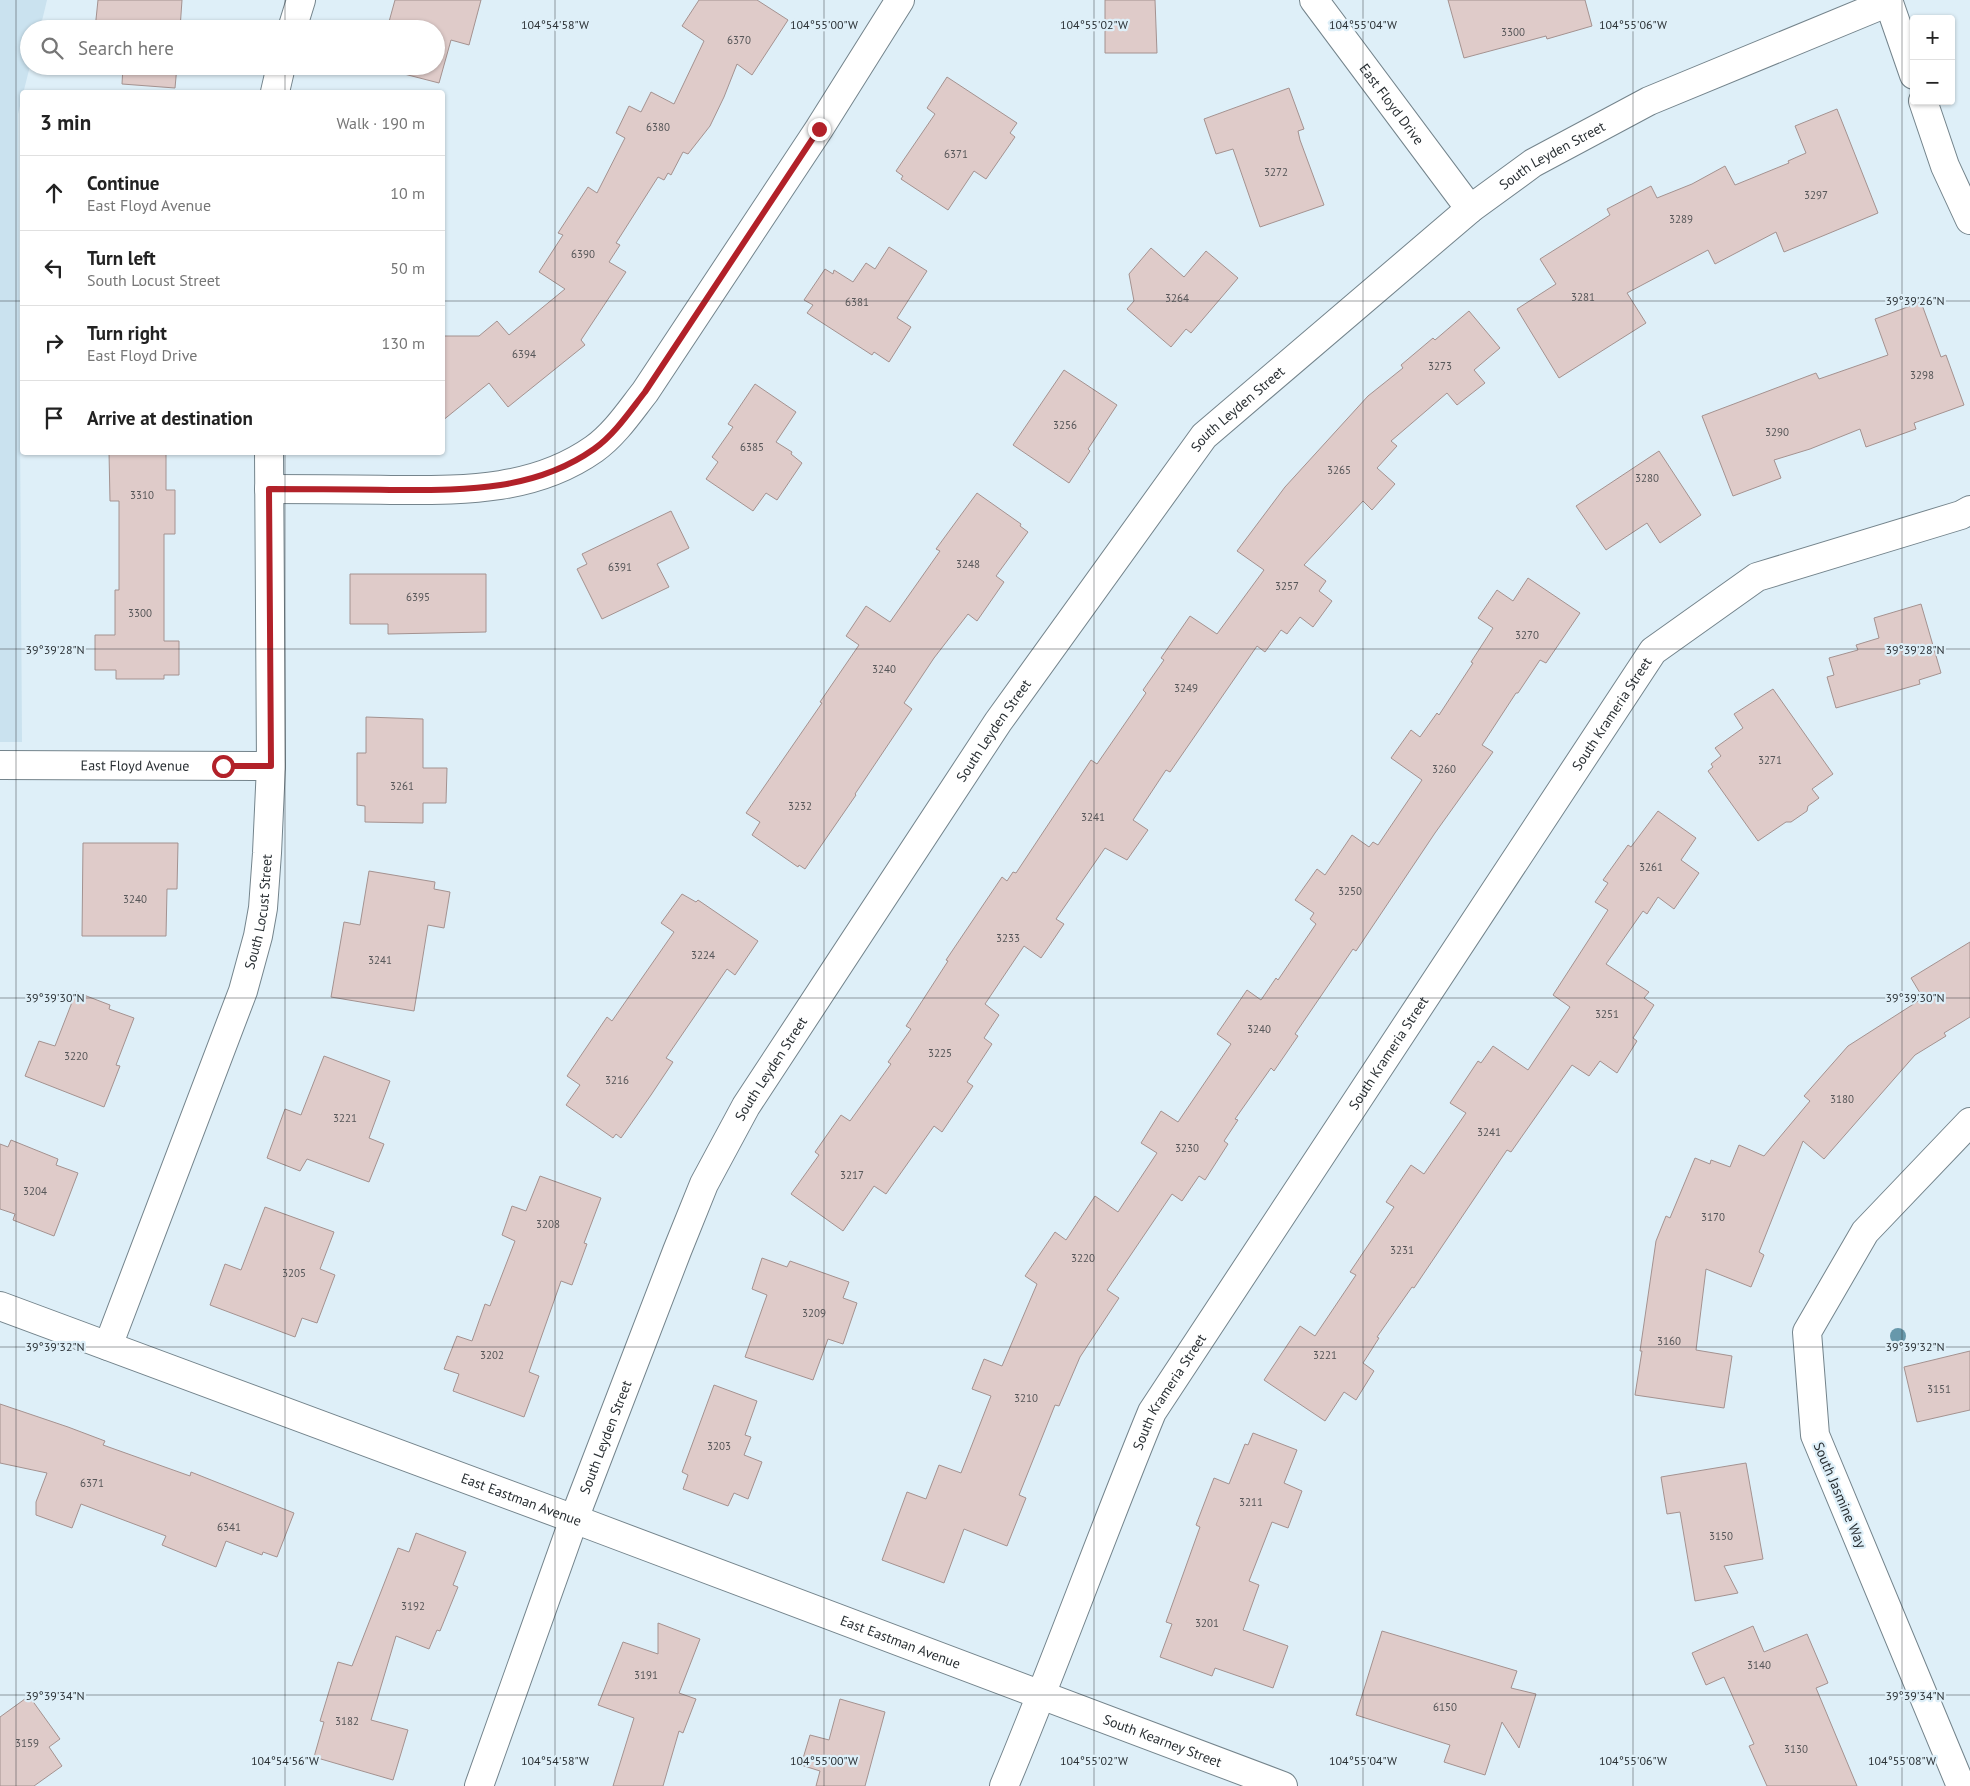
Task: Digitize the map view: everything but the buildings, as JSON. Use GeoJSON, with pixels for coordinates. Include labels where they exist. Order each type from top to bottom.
{"type":"FeatureCollection","features":[{"type":"Feature","properties":{"kind":"street"},"geometry":{"type":"LineString","coordinates":[[295,20],[301,0]]}},
{"type":"Feature","properties":{"kind":"street"},"geometry":{"type":"LineString","coordinates":[[269,489],[461,490],[518,483],[559,469],[595,448],[619,425],[645,392],[819,129],[900,0]]}},
{"type":"Feature","properties":{"kind":"street","name":"East Floyd Drive"},"geometry":{"type":"LineString","coordinates":[[1314,0],[1470,209]]}},
{"type":"Feature","properties":{"kind":"street"},"geometry":{"type":"LineString","coordinates":[[1888,1],[1910,64]]}},
{"type":"Feature","properties":{"kind":"street","name":"South Leyden Street"},"geometry":{"type":"LineString","coordinates":[[479,1786],[574,1520],[704,1184],[746,1106],[998,722],[1204,436],[1470,209],[1533,163],[1648,101],[1888,1]]}},
{"type":"Feature","properties":{"kind":"street"},"geometry":{"type":"LineString","coordinates":[[275,90],[279,75]]}},
{"type":"Feature","properties":{"kind":"street"},"geometry":{"type":"LineString","coordinates":[[1924,105],[1945,166],[1970,220]]}},
{"type":"Feature","properties":{"kind":"street","name":"South Locust Street"},"geometry":{"type":"LineString","coordinates":[[108,1346],[243,991],[258,936],[263,908],[271,766],[269,455]]}},
{"type":"Feature","properties":{"kind":"street","name":"South Krameria Street"},"geometry":{"type":"LineString","coordinates":[[1004,1786],[1043,1695],[1109,1516],[1152,1412],[1653,651],[1757,577],[1961,515],[1970,510]]}},
{"type":"Feature","properties":{"kind":"street","name":"East Floyd Avenue"},"geometry":{"type":"LineString","coordinates":[[0,765],[271,766]]}},
{"type":"Feature","properties":{"kind":"street","name":"South Jasmine Way"},"geometry":{"type":"LineString","coordinates":[[1961,1786],[1815,1435],[1807,1332],[1865,1232],[1970,1122]]}},
{"type":"Feature","properties":{"kind":"street","name":"East Eastman Avenue"},"geometry":{"type":"LineString","coordinates":[[0,1306],[1043,1695]]}},
{"type":"Feature","properties":{"kind":"street","name":"South Kearney Street"},"geometry":{"type":"LineString","coordinates":[[1043,1695],[1283,1786]]}},
{"type":"Feature","properties":{"kind":"shaded area"},"geometry":{"type":"Polygon","coordinates":[[[0,0],[47,0],[42,20],[20,20],[20,75],[28,75],[24,90],[20,90],[18,114],[22,742],[0,742],[0,0]]]}},
{"type":"Feature","properties":{"kind":"route"},"geometry":{"type":"LineString","coordinates":[[223,766],[271,766],[269,489],[461,490],[518,483],[559,469],[595,448],[619,425],[645,392],[819,129]]}}]}
